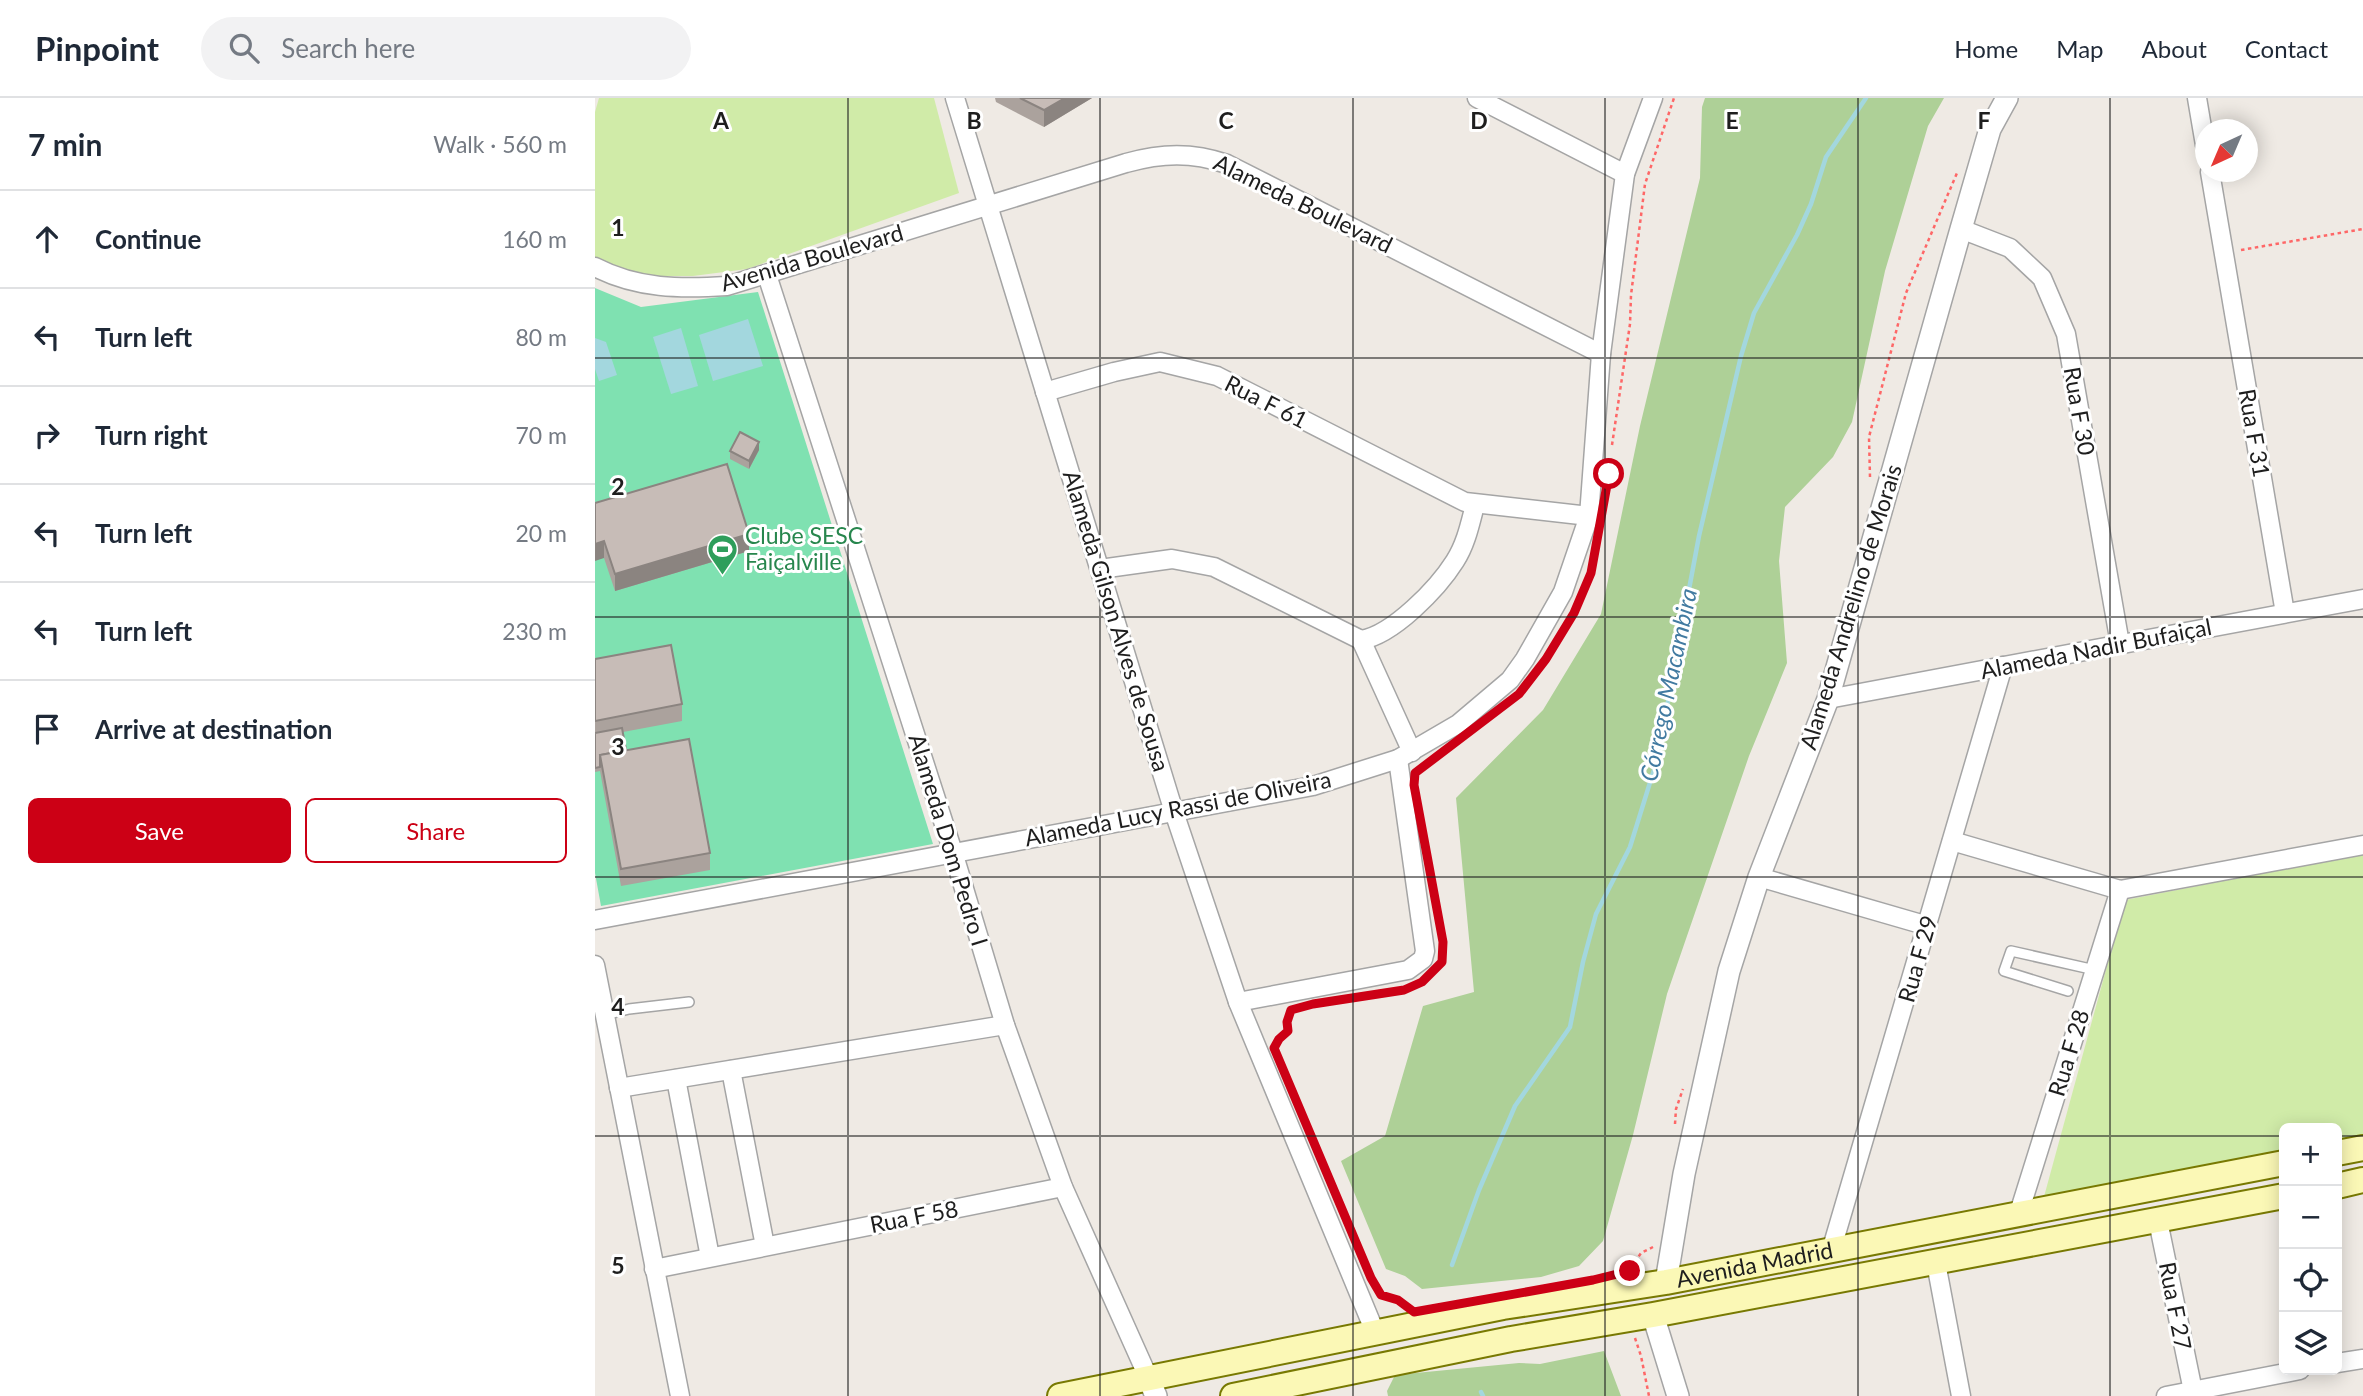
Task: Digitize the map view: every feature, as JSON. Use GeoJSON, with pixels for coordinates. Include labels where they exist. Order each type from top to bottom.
{"type":"FeatureCollection","features":[{"type":"Feature","properties":{"kind":"main road"},"geometry":{"type":"LineString","coordinates":[[2342,1152],[2363,1148]]}},
{"type":"Feature","properties":{"kind":"main road","name":"Avenida Madrid"},"geometry":{"type":"LineString","coordinates":[[1060,1396],[1152,1387],[1375,1332],[1503,1307],[1666,1282],[2279,1164]]}},
{"type":"Feature","properties":{"kind":"main road"},"geometry":{"type":"LineString","coordinates":[[2342,1185],[2363,1181]]}},
{"type":"Feature","properties":{"kind":"main road","name":"Avenida Madrid"},"geometry":{"type":"LineString","coordinates":[[1233,1396],[1271,1392],[1511,1339],[1936,1263],[2279,1197]]}},
{"type":"Feature","properties":{"kind":"street","name":"Alameda Gilson Alves de Sousa"},"geometry":{"type":"LineString","coordinates":[[955,98],[1174,812],[1238,1002],[1375,1332]]}},
{"type":"Feature","properties":{"kind":"street"},"geometry":{"type":"LineString","coordinates":[[1477,98],[1625,174]]}},
{"type":"Feature","properties":{"kind":"street","name":"Alameda Lucy Rassi de Oliveira"},"geometry":{"type":"LineString","coordinates":[[595,920],[1313,786],[1405,755],[1458,724],[1510,680],[1525,659],[1563,592],[1589,516],[1601,354],[1625,174],[1653,98]]}},
{"type":"Feature","properties":{"kind":"street","name":"Alameda Andrelino de Morais"},"geometry":{"type":"LineString","coordinates":[[1666,1282],[1684,1174],[1729,971],[1759,877],[1828,699],[1990,129],[2007,98]]}},
{"type":"Feature","properties":{"kind":"street"},"geometry":{"type":"LineString","coordinates":[[2197,98],[2201,119]]}},
{"type":"Feature","properties":{"kind":"street","name":"Alameda Boulevard"},"geometry":{"type":"LineString","coordinates":[[987,205],[1153,156],[1181,154],[1206,157],[1227,164],[1601,354]]}},
{"type":"Feature","properties":{"kind":"street","name":"Rua F 31"},"geometry":{"type":"LineString","coordinates":[[2212,182],[2285,613]]}},
{"type":"Feature","properties":{"kind":"street","name":"Avenida Boulevard"},"geometry":{"type":"LineString","coordinates":[[595,267],[644,285],[686,289],[727,286],[987,205]]}},
{"type":"Feature","properties":{"kind":"street","name":"Rua F 30"},"geometry":{"type":"LineString","coordinates":[[1961,229],[2010,248],[2042,278],[2066,334],[2120,644]]}},
{"type":"Feature","properties":{"kind":"street","name":"Alameda Dom Pedro I"},"geometry":{"type":"LineString","coordinates":[[767,275],[953,852],[1005,1026],[1063,1187],[1152,1387]]}},
{"type":"Feature","properties":{"kind":"street","name":"Rua F 61"},"geometry":{"type":"LineString","coordinates":[[1045,393],[1114,372],[1160,362],[1217,376],[1465,502],[1589,516]]}},
{"type":"Feature","properties":{"kind":"street"},"geometry":{"type":"LineString","coordinates":[[1100,569],[1172,559],[1214,567],[1361,640],[1380,635],[1410,613],[1455,561],[1468,533],[1475,505]]}},
{"type":"Feature","properties":{"kind":"street","name":"Alameda Nadir Bufaiçal"},"geometry":{"type":"LineString","coordinates":[[1828,699],[2363,599]]}},
{"type":"Feature","properties":{"kind":"street"},"geometry":{"type":"LineString","coordinates":[[1238,1002],[1408,970],[1423,959],[1425,951],[1405,755],[1361,640]]}},
{"type":"Feature","properties":{"kind":"street","name":"Rua F 29"},"geometry":{"type":"LineString","coordinates":[[1831,1251],[2003,666]]}},
{"type":"Feature","properties":{"kind":"street"},"geometry":{"type":"LineString","coordinates":[[1952,841],[2120,890],[2363,845]]}},
{"type":"Feature","properties":{"kind":"street"},"geometry":{"type":"LineString","coordinates":[[1759,877],[1928,926]]}},
{"type":"Feature","properties":{"kind":"street","name":"Rua F 28"},"geometry":{"type":"LineString","coordinates":[[2018,1216],[2120,890]]}},
{"type":"Feature","properties":{"kind":"street"},"geometry":{"type":"LineString","coordinates":[[595,965],[680,1396]]}},
{"type":"Feature","properties":{"kind":"street"},"geometry":{"type":"LineString","coordinates":[[619,1088],[1005,1026]]}},
{"type":"Feature","properties":{"kind":"street"},"geometry":{"type":"LineString","coordinates":[[731,1070],[765,1246]]}},
{"type":"Feature","properties":{"kind":"street"},"geometry":{"type":"LineString","coordinates":[[676,1079],[710,1257]]}},
{"type":"Feature","properties":{"kind":"street","name":"Rua F 58"},"geometry":{"type":"LineString","coordinates":[[654,1269],[1063,1187]]}},
{"type":"Feature","properties":{"kind":"street","name":"Rua F 27"},"geometry":{"type":"LineString","coordinates":[[2158,1221],[2193,1391]]}},
{"type":"Feature","properties":{"kind":"street"},"geometry":{"type":"LineString","coordinates":[[1936,1263],[1961,1396]]}},
{"type":"Feature","properties":{"kind":"street"},"geometry":{"type":"LineString","coordinates":[[1653,1315],[1678,1396]]}},
{"type":"Feature","properties":{"kind":"street"},"geometry":{"type":"LineString","coordinates":[[2342,1362],[2363,1359]]}},
{"type":"Feature","properties":{"kind":"street"},"geometry":{"type":"LineString","coordinates":[[2166,1396],[2279,1374]]}},
{"type":"Feature","properties":{"kind":"lane"},"geometry":{"type":"LineString","coordinates":[[2068,992],[2004,971],[2011,951],[2095,970]]}},
{"type":"Feature","properties":{"kind":"lane"},"geometry":{"type":"LineString","coordinates":[[605,1015],[629,1009],[689,1002]]}},
{"type":"Feature","properties":{"kind":"path"},"geometry":{"type":"LineString","coordinates":[[1612,448],[1630,324],[1645,184],[1674,98]]}},
{"type":"Feature","properties":{"kind":"path"},"geometry":{"type":"LineString","coordinates":[[1870,476],[1869,438],[1906,293],[1960,165]]}},
{"type":"Feature","properties":{"kind":"path"},"geometry":{"type":"LineString","coordinates":[[2224,253],[2363,229]]}},
{"type":"Feature","properties":{"kind":"path"},"geometry":{"type":"LineString","coordinates":[[1539,668],[1574,613],[1591,573],[1595,550]]}},
{"type":"Feature","properties":{"kind":"path"},"geometry":{"type":"LineString","coordinates":[[1430,976],[1442,962],[1443,942],[1438,916]]}},
{"type":"Feature","properties":{"kind":"path"},"geometry":{"type":"LineString","coordinates":[[1383,993],[1413,986]]}},
{"type":"Feature","properties":{"kind":"path"},"geometry":{"type":"LineString","coordinates":[[1274,1048],[1288,1031],[1287,1022],[1291,1010],[1302,1007]]}},
{"type":"Feature","properties":{"kind":"path"},"geometry":{"type":"LineString","coordinates":[[1674,1132],[1677,1109],[1685,1083]]}},
{"type":"Feature","properties":{"kind":"path"},"geometry":{"type":"LineString","coordinates":[[1630,1271],[1641,1253],[1660,1244]]}},
{"type":"Feature","properties":{"kind":"path"},"geometry":{"type":"LineString","coordinates":[[1374,1284],[1381,1295],[1398,1300],[1410,1311]]}},
{"type":"Feature","properties":{"kind":"path"},"geometry":{"type":"LineString","coordinates":[[1633,1334],[1641,1356],[1649,1396]]}},
{"type":"Feature","properties":{"kind":"green space"},"geometry":{"type":"Polygon","coordinates":[[[599,98],[934,98],[959,193],[747,269],[693,276],[652,276],[619,269],[595,258],[595,112],[599,98]]]}},
{"type":"Feature","properties":{"kind":"green space"},"geometry":{"type":"Polygon","coordinates":[[[1705,98],[1944,98],[1928,126],[1885,271],[1852,422],[1833,457],[1785,507],[1779,561],[1787,663],[1749,756],[1667,994],[1633,1135],[1603,1241],[1579,1266],[1541,1277],[1422,1289],[1405,1276],[1386,1269],[1341,1161],[1385,1136],[1423,1006],[1474,992],[1456,798],[1543,710],[1601,614],[1640,426],[1700,178],[1702,107],[1705,98]]]}},
{"type":"Feature","properties":{"kind":"green space","name":"Clube SESC Faiçalville"},"geometry":{"type":"Polygon","coordinates":[[[595,288],[641,307],[758,292],[933,844],[601,906],[595,873],[595,288]]]}},
{"type":"Feature","properties":{"kind":"green space"},"geometry":{"type":"Polygon","coordinates":[[[2363,854],[2363,1138],[2342,1142],[2342,1123],[2279,1123],[2279,1155],[2042,1204],[2125,900],[2363,854]]]}},
{"type":"Feature","properties":{"kind":"green space"},"geometry":{"type":"Polygon","coordinates":[[[1604,1351],[1621,1396],[1388,1396],[1387,1391],[1395,1375],[1519,1363],[1540,1364],[1604,1351]]]}},
{"type":"Feature","properties":{"kind":"water"},"geometry":{"type":"Polygon","coordinates":[[[748,319],[763,366],[713,381],[699,335],[748,319]]]}},
{"type":"Feature","properties":{"kind":"water"},"geometry":{"type":"Polygon","coordinates":[[[681,328],[698,386],[671,394],[653,337],[681,328]]]}},
{"type":"Feature","properties":{"kind":"water"},"geometry":{"type":"Polygon","coordinates":[[[595,338],[606,342],[617,375],[599,381],[595,369],[595,338]]]}},
{"type":"Feature","properties":{"kind":"building"},"geometry":{"type":"Polygon","coordinates":[[[1020,98],[1065,98],[1044,110],[1020,98]]]}},
{"type":"Feature","properties":{"kind":"building"},"geometry":{"type":"Polygon","coordinates":[[[740,432],[759,442],[749,461],[730,451],[740,432]]]}},
{"type":"Feature","properties":{"kind":"building"},"geometry":{"type":"Polygon","coordinates":[[[727,464],[749,534],[615,574],[604,541],[595,544],[595,503],[727,464]]]}},
{"type":"Feature","properties":{"kind":"building"},"geometry":{"type":"Polygon","coordinates":[[[671,645],[682,704],[595,721],[595,659],[671,645]]]}},
{"type":"Feature","properties":{"kind":"building"},"geometry":{"type":"Polygon","coordinates":[[[622,728],[626,750],[600,755],[600,767],[595,768],[595,733],[622,728]]]}},
{"type":"Feature","properties":{"kind":"building"},"geometry":{"type":"Polygon","coordinates":[[[689,739],[710,853],[621,869],[600,755],[689,739]]]}},
{"type":"Feature","properties":{"kind":"waterway","name":"Córrego Macambira"},"geometry":{"type":"LineString","coordinates":[[1452,1265],[1479,1190],[1515,1106],[1570,1027],[1596,914],[1630,847],[1657,760],[1699,536],[1741,356],[1754,313],[1797,235],[1811,204],[1826,157],[1866,98]]}},
{"type":"Feature","properties":{"kind":"waterway","name":"Córrego Macambira"},"geometry":{"type":"LineString","coordinates":[[1481,1392],[1483,1396]]}},
{"type":"Feature","properties":{"kind":"place","name":"Clube SESC Faiçalville"},"geometry":{"type":"Point","coordinates":[722,576]}},
{"type":"Feature","properties":{"kind":"route"},"geometry":{"type":"LineString","coordinates":[[1609,474],[1591,573],[1564,632],[1519,694],[1415,773],[1414,785],[1443,942],[1442,962],[1437,970],[1422,982],[1404,990],[1291,1010],[1287,1022],[1288,1031],[1274,1048],[1371,1278],[1381,1295],[1398,1300],[1414,1312],[1531,1292],[1630,1271]]}}]}
